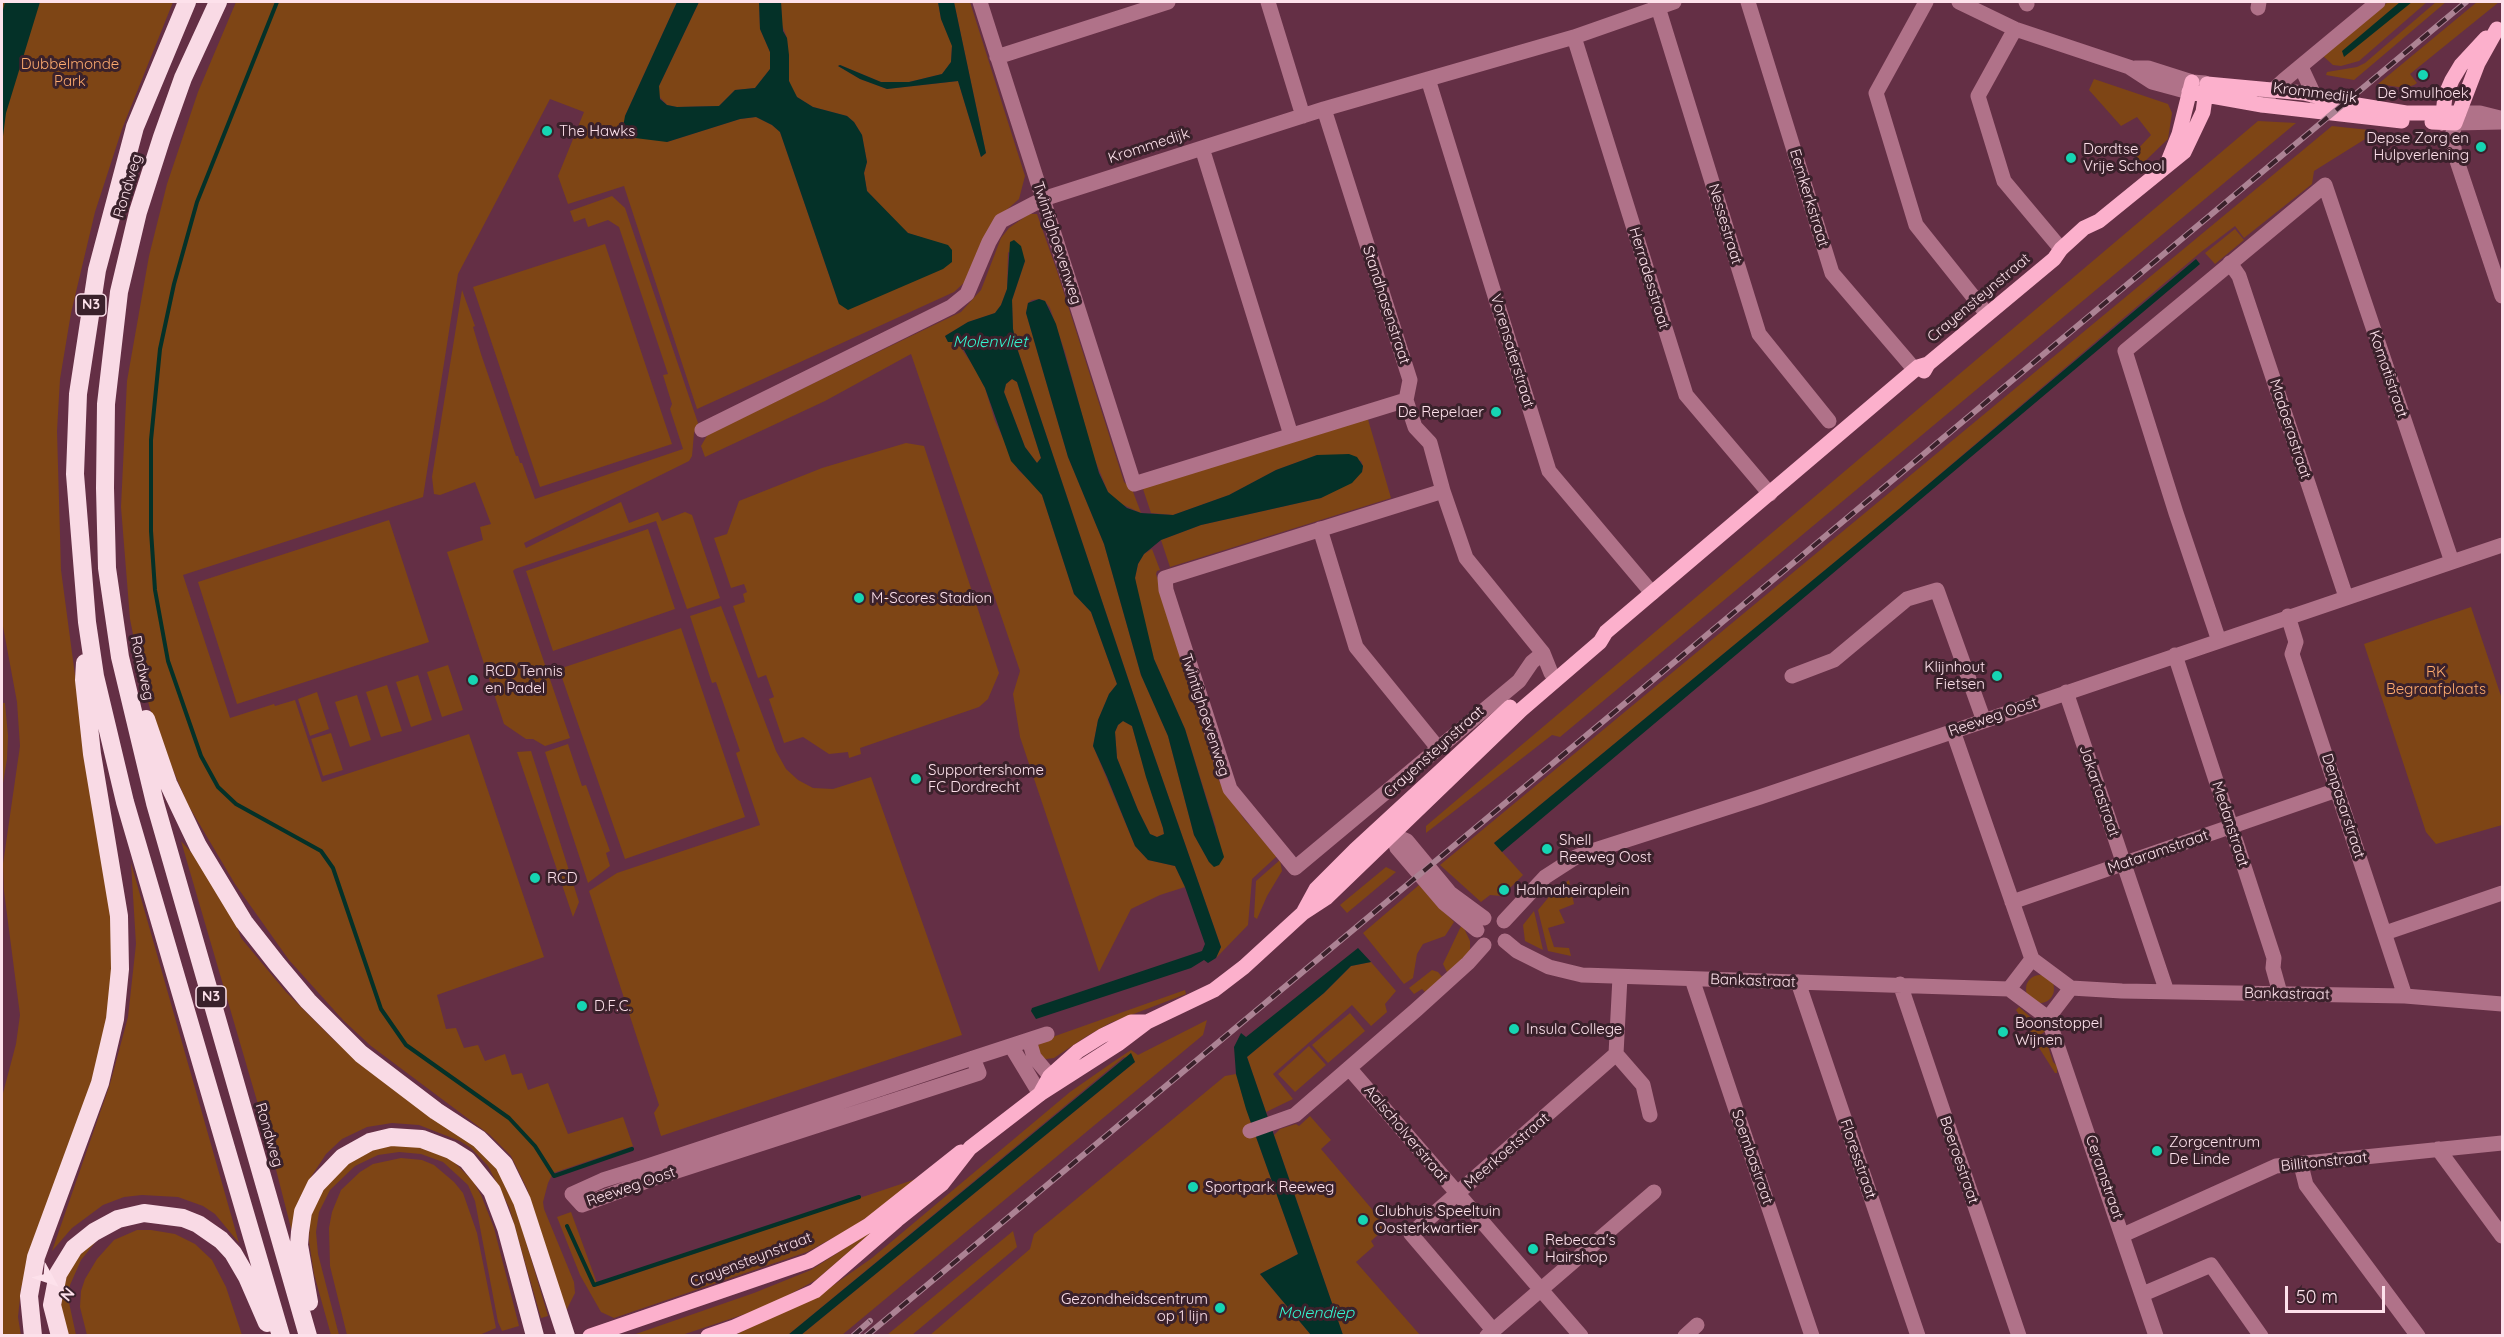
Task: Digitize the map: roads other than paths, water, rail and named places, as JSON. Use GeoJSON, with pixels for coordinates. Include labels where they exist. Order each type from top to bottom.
{"type":"FeatureCollection","features":[{"type":"Feature","properties":{"kind":"highway","name":"Rondweg"},"geometry":{"type":"LineString","coordinates":[[187,2],[135,128],[97,270],[78,394],[75,474],[87,622],[95,676],[125,802],[281,1335]]}},
{"type":"Feature","properties":{"kind":"highway","name":"Rondweg"},"geometry":{"type":"LineString","coordinates":[[218,2],[183,78],[162,137],[138,212],[119,292],[106,404],[107,568],[120,657],[155,803],[308,1335]]}},
{"type":"Feature","properties":{"kind":"highway","name":"N3"},"geometry":{"type":"LineString","coordinates":[[33,1335],[29,1296],[36,1257],[100,1083],[115,1019],[120,969],[119,916],[92,754],[84,680],[87,622]]}},
{"type":"Feature","properties":{"kind":"highway","name":"N3"},"geometry":{"type":"LineString","coordinates":[[120,657],[135,679],[168,783],[198,846],[244,922],[308,1001],[361,1054],[436,1111],[479,1139],[504,1164],[522,1201],[566,1335]]}},
{"type":"Feature","properties":{"kind":"highway"},"geometry":{"type":"LineString","coordinates":[[315,1335],[300,1245],[303,1212],[316,1185],[343,1157],[370,1142],[391,1137],[422,1139],[451,1150],[467,1160],[492,1191],[506,1228],[535,1335]]}},
{"type":"Feature","properties":{"kind":"highway"},"geometry":{"type":"LineString","coordinates":[[60,1335],[52,1305],[58,1274],[75,1248],[94,1232],[118,1219],[144,1213],[183,1218],[198,1224],[220,1240],[232,1253],[247,1277],[273,1335]]}},
{"type":"Feature","properties":{"kind":"main road"},"geometry":{"type":"LineString","coordinates":[[2450,118],[2478,63],[2500,27]]}},
{"type":"Feature","properties":{"kind":"main road","name":"Crayensteynstraat"},"geometry":{"type":"LineString","coordinates":[[708,1335],[734,1327],[815,1291],[897,1220],[942,1185],[970,1149],[1040,1094],[1118,1044],[1147,1022],[1214,990],[1244,967],[1303,913],[1326,898],[1387,830],[1553,676],[1600,642],[1606,632],[1825,448],[1844,440],[1923,373],[1921,367],[1987,314],[2084,228],[2099,221],[2167,164],[2198,88]]}},
{"type":"Feature","properties":{"kind":"main road","name":"Krommedijk"},"geometry":{"type":"LineString","coordinates":[[2198,88],[2304,93],[2406,113],[2450,118]]}},
{"type":"Feature","properties":{"kind":"main road","name":"Krommedijk"},"geometry":{"type":"LineString","coordinates":[[2198,88],[2262,105],[2393,121],[2450,118]]}},
{"type":"Feature","properties":{"kind":"main road","name":"Crayensteynstraat"},"geometry":{"type":"LineString","coordinates":[[1040,1094],[1050,1076],[1078,1050],[1131,1022],[1147,1022]]}},
{"type":"Feature","properties":{"kind":"main road","name":"Crayensteynstraat"},"geometry":{"type":"LineString","coordinates":[[590,1335],[809,1261],[869,1225],[957,1154],[970,1149]]}},
{"type":"Feature","properties":{"kind":"street","name":"Twintighoevenweg"},"geometry":{"type":"LineString","coordinates":[[980,2],[1134,484],[1291,435]]}},
{"type":"Feature","properties":{"kind":"street"},"geometry":{"type":"LineString","coordinates":[[997,57],[1168,2]]}},
{"type":"Feature","properties":{"kind":"street"},"geometry":{"type":"LineString","coordinates":[[1268,2],[1303,116]]}},
{"type":"Feature","properties":{"kind":"street","name":"Krommedijk"},"geometry":{"type":"LineString","coordinates":[[702,430],[951,307],[967,294],[989,242],[1001,221],[1043,199],[1324,109],[1574,37],[1674,2]]}},
{"type":"Feature","properties":{"kind":"street","name":"Eemkerkstraat"},"geometry":{"type":"LineString","coordinates":[[1748,2],[1832,273],[1921,367]]}},
{"type":"Feature","properties":{"kind":"street"},"geometry":{"type":"LineString","coordinates":[[1926,2],[1876,93],[1916,225],[1987,314]]}},
{"type":"Feature","properties":{"kind":"street"},"geometry":{"type":"LineString","coordinates":[[2262,105],[2272,91],[2378,2]]}},
{"type":"Feature","properties":{"kind":"street","name":"Krommedijk"},"geometry":{"type":"LineString","coordinates":[[1965,3],[2015,29],[2129,67],[2152,82],[2198,88]]}},
{"type":"Feature","properties":{"kind":"street","name":"Nessestraat"},"geometry":{"type":"LineString","coordinates":[[1658,7],[1758,334],[1829,421]]}},
{"type":"Feature","properties":{"kind":"street"},"geometry":{"type":"LineString","coordinates":[[2015,29],[1978,96],[2004,181],[2057,254]]}},
{"type":"Feature","properties":{"kind":"street","name":"Herradesstraat"},"geometry":{"type":"LineString","coordinates":[[1574,37],[1686,395],[1770,494]]}},
{"type":"Feature","properties":{"kind":"street"},"geometry":{"type":"LineString","coordinates":[[2301,68],[2315,96]]}},
{"type":"Feature","properties":{"kind":"street","name":"Vorensaterstraat"},"geometry":{"type":"LineString","coordinates":[[1428,79],[1549,471],[1652,593]]}},
{"type":"Feature","properties":{"kind":"street","name":"Standhasenstraat"},"geometry":{"type":"LineString","coordinates":[[1324,109],[1410,381],[1406,400],[1415,427],[1430,443],[1443,491],[1466,558],[1543,653],[1553,676]]}},
{"type":"Feature","properties":{"kind":"street","name":"Krommedijk"},"geometry":{"type":"LineString","coordinates":[[2450,118],[2480,113],[2502,121]]}},
{"type":"Feature","properties":{"kind":"street"},"geometry":{"type":"LineString","coordinates":[[2450,118],[2456,158],[2502,296]]}},
{"type":"Feature","properties":{"kind":"street"},"geometry":{"type":"LineString","coordinates":[[1202,148],[1291,435],[1406,400]]}},
{"type":"Feature","properties":{"kind":"street","name":"Komatistraat"},"geometry":{"type":"LineString","coordinates":[[2230,263],[2325,185],[2452,562]]}},
{"type":"Feature","properties":{"kind":"street"},"geometry":{"type":"LineString","coordinates":[[2219,640],[2125,351],[2230,263]]}},
{"type":"Feature","properties":{"kind":"street","name":"Madoerastraat"},"geometry":{"type":"LineString","coordinates":[[2230,263],[2240,276],[2346,597]]}},
{"type":"Feature","properties":{"kind":"street"},"geometry":{"type":"LineString","coordinates":[[1438,748],[1356,647],[1320,529],[1443,491]]}},
{"type":"Feature","properties":{"kind":"street","name":"Twintighoevenweg"},"geometry":{"type":"LineString","coordinates":[[1295,868],[1228,785],[1166,590],[1166,578],[1320,529]]}},
{"type":"Feature","properties":{"kind":"street","name":"Reeweg Oost"},"geometry":{"type":"LineString","coordinates":[[1504,921],[1536,885],[1554,870],[1576,857],[2502,545]]}},
{"type":"Feature","properties":{"kind":"street"},"geometry":{"type":"LineString","coordinates":[[1792,676],[1834,660],[1908,599],[1937,590],[1984,721]]}},
{"type":"Feature","properties":{"kind":"street","name":"Denpasarstraat"},"geometry":{"type":"LineString","coordinates":[[2288,616],[2296,642],[2292,654],[2405,996]]}},
{"type":"Feature","properties":{"kind":"street","name":"Crayensteynstraat"},"geometry":{"type":"LineString","coordinates":[[1295,868],[1519,681],[1532,662],[1543,653]]}},
{"type":"Feature","properties":{"kind":"street","name":"Medanstraat"},"geometry":{"type":"LineString","coordinates":[[2175,656],[2274,958],[2273,968],[2280,993]]}},
{"type":"Feature","properties":{"kind":"street","name":"Jakartastraat"},"geometry":{"type":"LineString","coordinates":[[2066,693],[2167,992]]}},
{"type":"Feature","properties":{"kind":"street"},"geometry":{"type":"LineString","coordinates":[[1953,731],[2032,959],[2071,988],[2048,1018],[2009,989],[2032,959]]}},
{"type":"Feature","properties":{"kind":"street","name":"Mataramstraat"},"geometry":{"type":"LineString","coordinates":[[2012,902],[2337,790]]}},
{"type":"Feature","properties":{"kind":"street"},"geometry":{"type":"LineString","coordinates":[[1387,830],[1407,841],[1450,893],[1481,924]]}},
{"type":"Feature","properties":{"kind":"street"},"geometry":{"type":"LineString","coordinates":[[2385,933],[2502,893]]}},
{"type":"Feature","properties":{"kind":"street"},"geometry":{"type":"LineString","coordinates":[[1497,916],[1504,921],[1508,933],[1504,941],[1493,947],[1484,945],[1479,938],[1481,924],[1497,916]]}},
{"type":"Feature","properties":{"kind":"street","name":"Bankastraat"},"geometry":{"type":"LineString","coordinates":[[1504,941],[1517,951],[1549,968],[1582,975],[2009,989]]}},
{"type":"Feature","properties":{"kind":"street"},"geometry":{"type":"LineString","coordinates":[[1250,1131],[1294,1115],[1416,1010],[1468,963],[1484,945]]}},
{"type":"Feature","properties":{"kind":"street"},"geometry":{"type":"LineString","coordinates":[[1620,977],[1616,1054],[1643,1085],[1650,1114]]}},
{"type":"Feature","properties":{"kind":"street","name":"Soembastraat"},"geometry":{"type":"LineString","coordinates":[[1692,980],[1812,1335]]}},
{"type":"Feature","properties":{"kind":"street","name":"Floresstraat"},"geometry":{"type":"LineString","coordinates":[[1798,982],[1918,1335]]}},
{"type":"Feature","properties":{"kind":"street","name":"Boeroestraat"},"geometry":{"type":"LineString","coordinates":[[1900,984],[2019,1335]]}},
{"type":"Feature","properties":{"kind":"street","name":"Bankastraat"},"geometry":{"type":"LineString","coordinates":[[2071,988],[2405,996],[2502,1004]]}},
{"type":"Feature","properties":{"kind":"street","name":"Ceramstraat"},"geometry":{"type":"LineString","coordinates":[[2048,1018],[2156,1335]]}},
{"type":"Feature","properties":{"kind":"street","name":"Reeweg Oost"},"geometry":{"type":"LineString","coordinates":[[572,1194],[603,1180],[1047,1034]]}},
{"type":"Feature","properties":{"kind":"street"},"geometry":{"type":"LineString","coordinates":[[1029,1040],[1034,1057],[1050,1076]]}},
{"type":"Feature","properties":{"kind":"street"},"geometry":{"type":"LineString","coordinates":[[1011,1046],[1040,1094]]}},
{"type":"Feature","properties":{"kind":"street","name":"Meerkoetstraat"},"geometry":{"type":"LineString","coordinates":[[1490,1333],[1411,1234],[1616,1054]]}},
{"type":"Feature","properties":{"kind":"street","name":"Aalscholverstraat"},"geometry":{"type":"LineString","coordinates":[[1349,1068],[1581,1335]]}},
{"type":"Feature","properties":{"kind":"street","name":"Billitonstraat"},"geometry":{"type":"LineString","coordinates":[[2123,1235],[2276,1166],[2502,1143]]}},
{"type":"Feature","properties":{"kind":"street"},"geometry":{"type":"LineString","coordinates":[[2438,1149],[2502,1236]]}},
{"type":"Feature","properties":{"kind":"street"},"geometry":{"type":"LineString","coordinates":[[2301,1165],[2306,1185],[2418,1335]]}},
{"type":"Feature","properties":{"kind":"street"},"geometry":{"type":"LineString","coordinates":[[1490,1333],[1654,1192]]}},
{"type":"Feature","properties":{"kind":"street"},"geometry":{"type":"LineString","coordinates":[[2143,1294],[2211,1265],[2261,1335]]}},
{"type":"Feature","properties":{"kind":"street"},"geometry":{"type":"LineString","coordinates":[[1685,1335],[1697,1325]]}},
{"type":"Feature","properties":{"kind":"water"},"geometry":{"type":"Polygon","coordinates":[[[5,2],[40,2],[6,113],[2,144],[2,14],[5,2]]]}},
{"type":"Feature","properties":{"kind":"water"},"geometry":{"type":"Polygon","coordinates":[[[677,2],[699,2],[659,86],[660,99],[667,105],[677,107],[719,106],[735,90],[755,88],[770,69],[770,52],[760,29],[759,2],[781,2],[783,31],[787,38],[789,55],[789,81],[797,97],[813,107],[847,116],[854,122],[862,135],[867,162],[864,173],[867,191],[908,233],[948,245],[952,250],[952,262],[943,269],[848,310],[839,304],[780,132],[772,125],[756,117],[740,119],[667,142],[635,138],[626,132],[623,127],[625,116],[677,2]]]}},
{"type":"Feature","properties":{"kind":"water"},"geometry":{"type":"Polygon","coordinates":[[[938,2],[954,2],[986,153],[981,157],[958,81],[887,89],[860,79],[838,66],[881,82],[909,82],[942,74],[951,62],[952,46],[941,19],[938,2]]]}},
{"type":"Feature","properties":{"kind":"water"},"geometry":{"type":"Polygon","coordinates":[[[2400,2],[2412,2],[2344,57],[2342,51],[2400,2]]]}},
{"type":"Feature","properties":{"kind":"water","name":"Molenvliet"},"geometry":{"type":"Polygon","coordinates":[[[1014,240],[1021,246],[1025,261],[1012,300],[1013,329],[1017,348],[1221,947],[1216,958],[1208,963],[1204,960],[1191,968],[1036,1019],[1031,1011],[1032,1008],[1202,951],[1205,944],[1175,866],[1148,860],[1135,846],[1093,746],[1098,720],[1109,694],[1117,684],[1091,612],[1074,594],[1042,495],[1011,461],[985,388],[964,350],[957,342],[948,342],[945,336],[968,322],[995,313],[1001,305],[1007,289],[1010,242],[1014,240]],[[1012,379],[1006,384],[1004,392],[1025,447],[1037,463],[1041,458],[1017,382],[1012,379]],[[1123,721],[1115,732],[1117,758],[1150,834],[1157,837],[1164,834],[1163,828],[1132,726],[1123,721]]]}},
{"type":"Feature","properties":{"kind":"water"},"geometry":{"type":"Polygon","coordinates":[[[2196,259],[2200,264],[1502,852],[1494,843],[1899,509],[2196,259]]]}},
{"type":"Feature","properties":{"kind":"water"},"geometry":{"type":"Polygon","coordinates":[[[1039,299],[1045,301],[1056,324],[1099,473],[1108,492],[1127,508],[1141,513],[1173,515],[1229,495],[1276,470],[1317,455],[1349,454],[1357,457],[1363,466],[1362,472],[1352,483],[1321,498],[1201,525],[1161,540],[1144,554],[1138,564],[1135,578],[1154,659],[1185,729],[1224,857],[1219,865],[1214,867],[1194,835],[1168,736],[1141,675],[1104,544],[1068,457],[1026,313],[1028,303],[1039,299]]]}},
{"type":"Feature","properties":{"kind":"water","name":"Molendiep"},"geometry":{"type":"Polygon","coordinates":[[[1358,948],[1371,962],[1351,966],[1324,993],[1247,1057],[1343,1335],[1311,1335],[1260,1274],[1298,1254],[1246,1109],[1236,1074],[1234,1047],[1241,1033],[1246,1037],[1358,948]]]}},
{"type":"Feature","properties":{"kind":"water"},"geometry":{"type":"Polygon","coordinates":[[[1131,1053],[1135,1062],[801,1335],[788,1335],[1131,1053]]]}},
{"type":"Feature","properties":{"kind":"waterway"},"geometry":{"type":"LineString","coordinates":[[277,2],[197,202],[174,284],[160,349],[151,440],[151,531],[155,590],[168,661],[201,756],[218,787],[236,804],[321,851],[333,868],[381,1009],[406,1045],[509,1118],[535,1146],[554,1176],[632,1149]]}},
{"type":"Feature","properties":{"kind":"waterway"},"geometry":{"type":"LineString","coordinates":[[567,1226],[594,1285],[859,1197]]}},
{"type":"Feature","properties":{"kind":"railway"},"geometry":{"type":"LineString","coordinates":[[866,1336],[2466,2]]}},
{"type":"Feature","properties":{"kind":"railway"},"geometry":{"type":"LineString","coordinates":[[853,1336],[870,1321]]}},
{"type":"Feature","properties":{"kind":"place","name":"De Smulhoek"},"geometry":{"type":"Point","coordinates":[2423,75]}},
{"type":"Feature","properties":{"kind":"place","name":"The Hawks"},"geometry":{"type":"Point","coordinates":[547,131]}},
{"type":"Feature","properties":{"kind":"place","name":"Depse Zorg en Hulpverlening"},"geometry":{"type":"Point","coordinates":[2481,147]}},
{"type":"Feature","properties":{"kind":"place","name":"Dordtse Vrije School"},"geometry":{"type":"Point","coordinates":[2071,158]}},
{"type":"Feature","properties":{"kind":"place","name":"De Repelaer"},"geometry":{"type":"Point","coordinates":[1496,412]}},
{"type":"Feature","properties":{"kind":"place","name":"M-Scores Stadion"},"geometry":{"type":"Point","coordinates":[859,598]}},
{"type":"Feature","properties":{"kind":"place","name":"Klijnhout Fietsen"},"geometry":{"type":"Point","coordinates":[1997,676]}},
{"type":"Feature","properties":{"kind":"place","name":"RCD Tennis en Padel"},"geometry":{"type":"Point","coordinates":[473,680]}},
{"type":"Feature","properties":{"kind":"place","name":"Supportershome FC Dordrecht"},"geometry":{"type":"Point","coordinates":[916,779]}},
{"type":"Feature","properties":{"kind":"place","name":"Shell Reeweg Oost"},"geometry":{"type":"Point","coordinates":[1547,849]}},
{"type":"Feature","properties":{"kind":"place","name":"RCD"},"geometry":{"type":"Point","coordinates":[535,878]}},
{"type":"Feature","properties":{"kind":"place","name":"Halmaheiraplein"},"geometry":{"type":"Point","coordinates":[1504,890]}},
{"type":"Feature","properties":{"kind":"place","name":"D.F.C."},"geometry":{"type":"Point","coordinates":[582,1006]}},
{"type":"Feature","properties":{"kind":"place","name":"Insula College"},"geometry":{"type":"Point","coordinates":[1514,1029]}},
{"type":"Feature","properties":{"kind":"place","name":"Boonstoppel Wijnen"},"geometry":{"type":"Point","coordinates":[2003,1032]}},
{"type":"Feature","properties":{"kind":"place","name":"Zorgcentrum De Linde"},"geometry":{"type":"Point","coordinates":[2157,1151]}},
{"type":"Feature","properties":{"kind":"place","name":"Sportpark Reeweg"},"geometry":{"type":"Point","coordinates":[1193,1187]}},
{"type":"Feature","properties":{"kind":"place","name":"Clubhuis Speeltuin Oosterkwartier"},"geometry":{"type":"Point","coordinates":[1363,1220]}},
{"type":"Feature","properties":{"kind":"place","name":"Rebecca's Hairshop"},"geometry":{"type":"Point","coordinates":[1533,1249]}},
{"type":"Feature","properties":{"kind":"place","name":"Gezondheidscentrum op 1 lijn"},"geometry":{"type":"Point","coordinates":[1220,1308]}},
{"type":"Feature","properties":{"kind":"park label","name":"Dubbelmonde Park"},"geometry":{"type":"Point","coordinates":[70,72]}},
{"type":"Feature","properties":{"kind":"park label","name":"RK Begraafplaats"},"geometry":{"type":"Point","coordinates":[2436,680]}}]}
